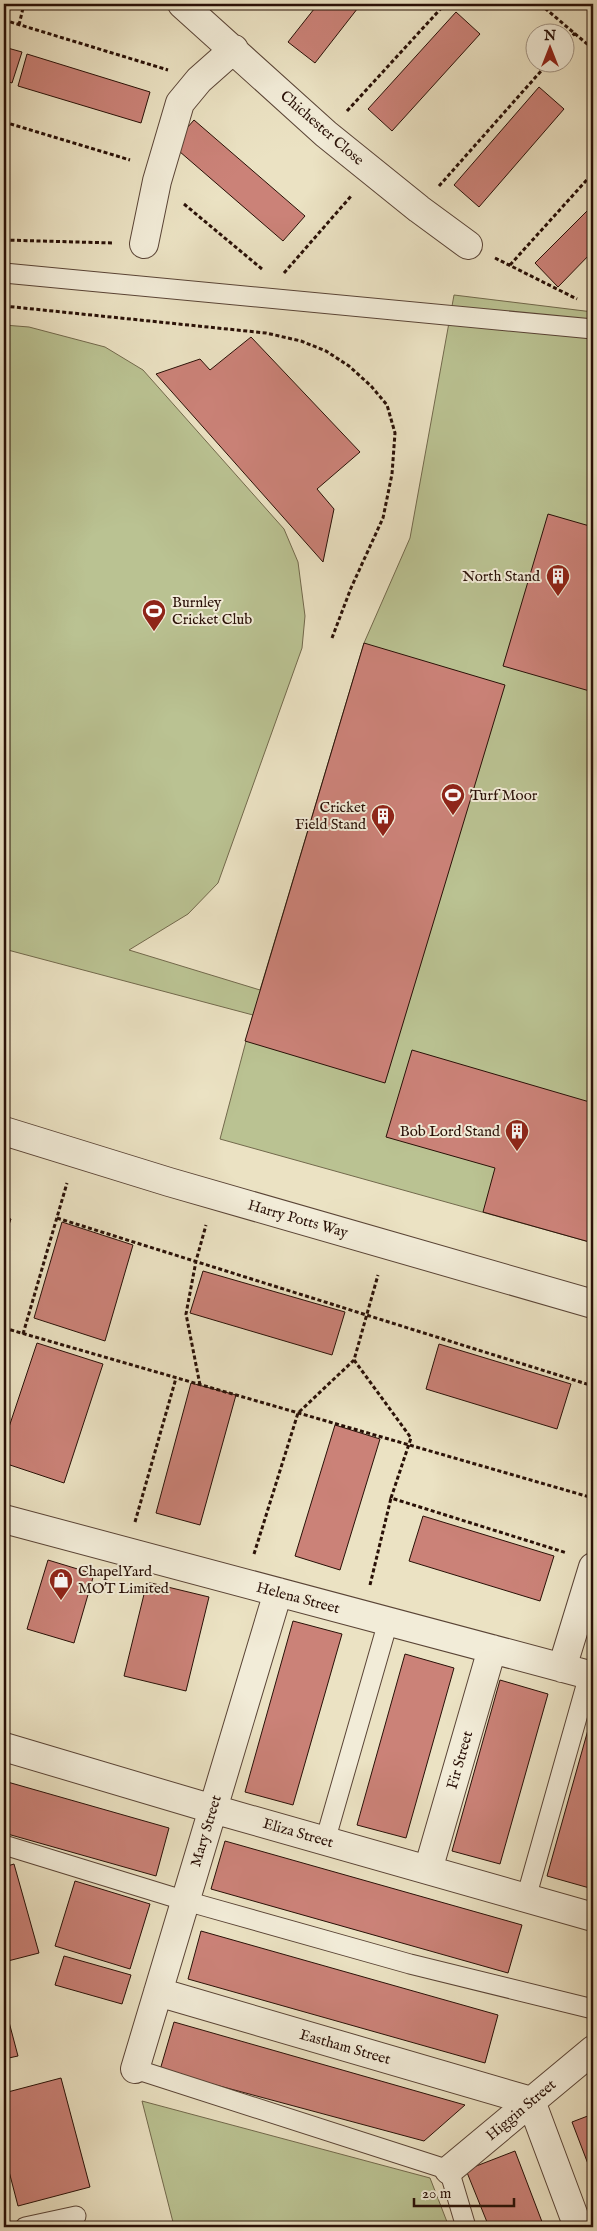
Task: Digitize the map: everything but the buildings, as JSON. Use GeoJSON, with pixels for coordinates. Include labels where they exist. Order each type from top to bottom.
{"type":"FeatureCollection","features":[{"type":"Feature","properties":{"kind":"street","name":"Chichester Close"},"geometry":{"type":"LineString","coordinates":[[182,4],[326,134],[419,209],[468,245]]}},
{"type":"Feature","properties":{"kind":"street"},"geometry":{"type":"LineString","coordinates":[[144,244],[159,175],[180,103],[198,80],[234,50]]}},
{"type":"Feature","properties":{"kind":"street","name":"Harry Potts Way"},"geometry":{"type":"LineString","coordinates":[[4,1131],[214,1195],[593,1304]]}},
{"type":"Feature","properties":{"kind":"street","name":"Helena Street"},"geometry":{"type":"LineString","coordinates":[[4,1519],[591,1676]]}},
{"type":"Feature","properties":{"kind":"street"},"geometry":{"type":"LineString","coordinates":[[562,1668],[584,1561]]}},
{"type":"Feature","properties":{"kind":"street","name":"Mary Street"},"geometry":{"type":"LineString","coordinates":[[135,2070],[278,1592]]}},
{"type":"Feature","properties":{"kind":"street","name":"Fir Street"},"geometry":{"type":"LineString","coordinates":[[428,1870],[492,1649]]}},
{"type":"Feature","properties":{"kind":"street","name":"Eliza Street"},"geometry":{"type":"LineString","coordinates":[[4,1747],[213,1809],[593,1917]]}},
{"type":"Feature","properties":{"kind":"street","name":"Eastham Street"},"geometry":{"type":"LineString","coordinates":[[158,1992],[531,2101]]}},
{"type":"Feature","properties":{"kind":"street","name":"Higgin Street"},"geometry":{"type":"LineString","coordinates":[[449,2170],[593,2050]]}},
{"type":"Feature","properties":{"kind":"street"},"geometry":{"type":"LineString","coordinates":[[531,2101],[578,2227]]}},
{"type":"Feature","properties":{"kind":"lane"},"geometry":{"type":"LineString","coordinates":[[4,273],[593,329]]}},
{"type":"Feature","properties":{"kind":"lane"},"geometry":{"type":"LineString","coordinates":[[325,1841],[375,1618]]}},
{"type":"Feature","properties":{"kind":"lane"},"geometry":{"type":"LineString","coordinates":[[526,1898],[591,1676]]}},
{"type":"Feature","properties":{"kind":"lane"},"geometry":{"type":"LineString","coordinates":[[4,1845],[186,1901],[410,1964],[593,2009]]}},
{"type":"Feature","properties":{"kind":"lane"},"geometry":{"type":"LineString","coordinates":[[135,2070],[449,2170],[466,2227]]}},
{"type":"Feature","properties":{"kind":"lane"},"geometry":{"type":"LineString","coordinates":[[25,2227],[76,2216]]}},
{"type":"Feature","properties":{"kind":"path"},"geometry":{"type":"LineString","coordinates":[[18,25],[24,4]]}},
{"type":"Feature","properties":{"kind":"path"},"geometry":{"type":"LineString","coordinates":[[326,134],[445,4]]}},
{"type":"Feature","properties":{"kind":"path"},"geometry":{"type":"LineString","coordinates":[[540,4],[593,49]]}},
{"type":"Feature","properties":{"kind":"path"},"geometry":{"type":"LineString","coordinates":[[4,20],[198,80]]}},
{"type":"Feature","properties":{"kind":"path"},"geometry":{"type":"LineString","coordinates":[[419,209],[540,72]]}},
{"type":"Feature","properties":{"kind":"path"},"geometry":{"type":"LineString","coordinates":[[4,122],[159,175],[269,276]]}},
{"type":"Feature","properties":{"kind":"path"},"geometry":{"type":"LineString","coordinates":[[283,275],[372,171]]}},
{"type":"Feature","properties":{"kind":"path"},"geometry":{"type":"LineString","coordinates":[[510,265],[593,173]]}},
{"type":"Feature","properties":{"kind":"path"},"geometry":{"type":"LineString","coordinates":[[4,240],[144,244]]}},
{"type":"Feature","properties":{"kind":"path"},"geometry":{"type":"LineString","coordinates":[[468,245],[583,302]]}},
{"type":"Feature","properties":{"kind":"path"},"geometry":{"type":"LineString","coordinates":[[4,306],[266,333],[301,341],[326,351],[349,366],[371,386],[387,405],[395,433],[392,474],[383,518],[332,638]]}},
{"type":"Feature","properties":{"kind":"path"},"geometry":{"type":"LineString","coordinates":[[24,1334],[76,1153]]}},
{"type":"Feature","properties":{"kind":"path"},"geometry":{"type":"LineString","coordinates":[[200,1385],[186,1314],[196,1261],[214,1195]]}},
{"type":"Feature","properties":{"kind":"path"},"geometry":{"type":"LineString","coordinates":[[57,1218],[593,1386]]}},
{"type":"Feature","properties":{"kind":"path"},"geometry":{"type":"LineString","coordinates":[[245,1584],[298,1413],[354,1360],[387,1244]]}},
{"type":"Feature","properties":{"kind":"path"},"geometry":{"type":"LineString","coordinates":[[4,1328],[593,1498]]}},
{"type":"Feature","properties":{"kind":"path"},"geometry":{"type":"LineString","coordinates":[[354,1360],[411,1438],[391,1498],[375,1618]]}},
{"type":"Feature","properties":{"kind":"path"},"geometry":{"type":"LineString","coordinates":[[126,1552],[176,1378]]}},
{"type":"Feature","properties":{"kind":"path"},"geometry":{"type":"LineString","coordinates":[[391,1498],[584,1561]]}},
{"type":"Feature","properties":{"kind":"green space","name":"Turf Moor"},"geometry":{"type":"Polygon","coordinates":[[[454,295],[593,312],[593,1243],[220,1139],[253,1015],[4,949],[4,325],[29,327],[105,347],[143,370],[284,529],[298,562],[305,616],[302,648],[218,883],[188,914],[129,950],[260,990],[364,643],[410,538],[454,295]]]}},
{"type":"Feature","properties":{"kind":"green space"},"geometry":{"type":"Polygon","coordinates":[[[142,2101],[430,2178],[449,2227],[171,2227],[174,2226],[142,2101]]]}},
{"type":"Feature","properties":{"kind":"place","name":"North Stand"},"geometry":{"type":"Point","coordinates":[558,597]}},
{"type":"Feature","properties":{"kind":"place","name":"Burnley Cricket Club"},"geometry":{"type":"Point","coordinates":[154,632]}},
{"type":"Feature","properties":{"kind":"place","name":"Turf Moor"},"geometry":{"type":"Point","coordinates":[453,816]}},
{"type":"Feature","properties":{"kind":"place","name":"Cricket Field Stand"},"geometry":{"type":"Point","coordinates":[383,837]}},
{"type":"Feature","properties":{"kind":"place","name":"Bob Lord Stand"},"geometry":{"type":"Point","coordinates":[517,1152]}},
{"type":"Feature","properties":{"kind":"place","name":"ChapelYard MOT Limited"},"geometry":{"type":"Point","coordinates":[61,1601]}}]}
